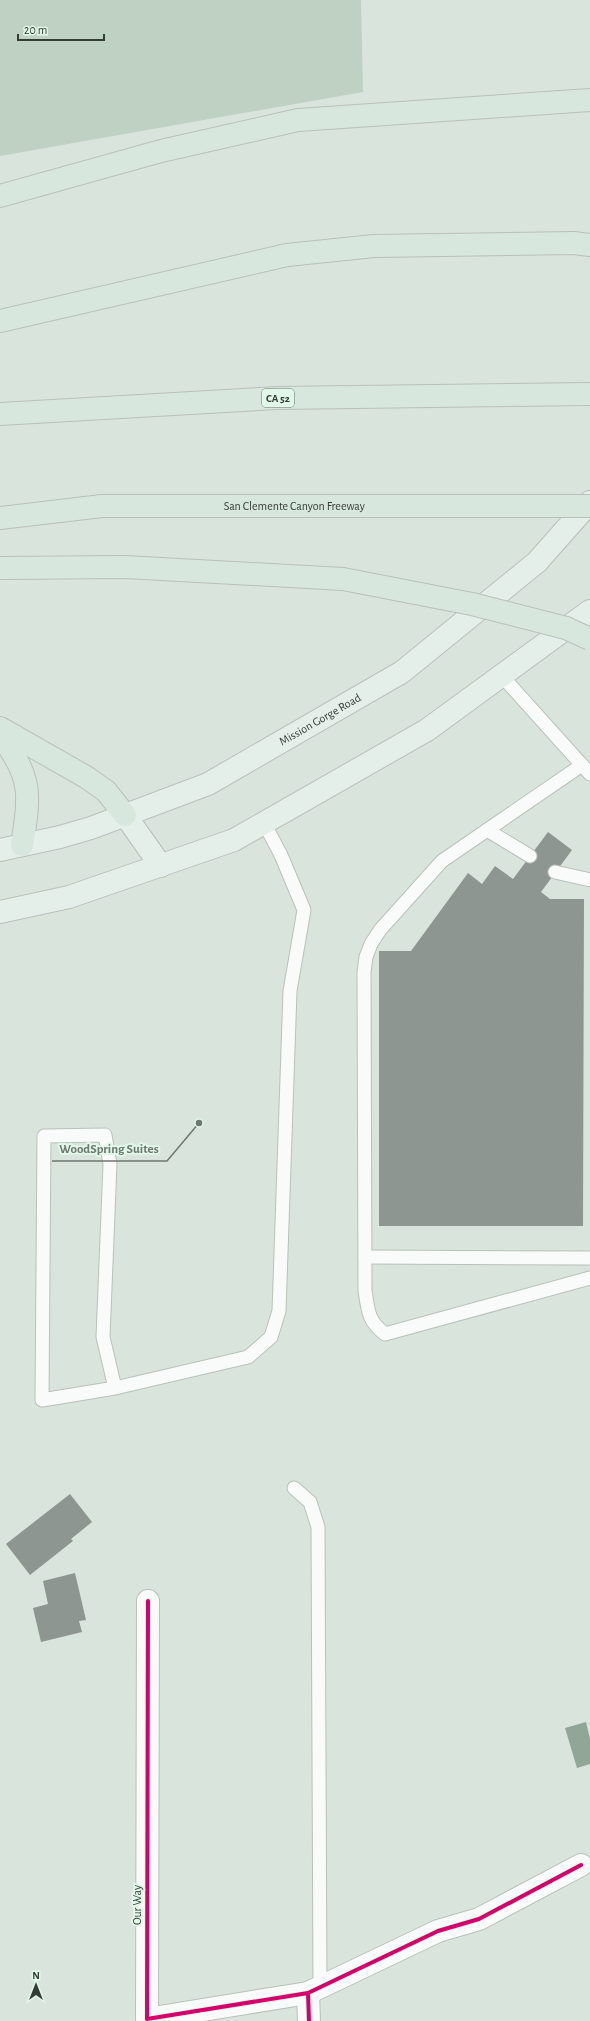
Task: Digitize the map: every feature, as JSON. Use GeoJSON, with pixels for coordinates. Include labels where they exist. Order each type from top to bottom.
{"type":"FeatureCollection","features":[{"type":"Feature","properties":{"kind":"highway"},"geometry":{"type":"LineString","coordinates":[[0,196],[161,152],[298,120],[590,100]]}},
{"type":"Feature","properties":{"kind":"highway"},"geometry":{"type":"LineString","coordinates":[[0,321],[287,255],[374,246],[582,244]]}},
{"type":"Feature","properties":{"kind":"highway","name":"CA 52"},"geometry":{"type":"LineString","coordinates":[[0,414],[277,398],[590,394]]}},
{"type":"Feature","properties":{"kind":"highway","name":"San Clemente Canyon Freeway"},"geometry":{"type":"LineString","coordinates":[[0,518],[102,506],[590,506]]}},
{"type":"Feature","properties":{"kind":"highway"},"geometry":{"type":"LineString","coordinates":[[0,568],[125,567],[343,579],[472,604],[566,628],[590,639]]}},
{"type":"Feature","properties":{"kind":"highway"},"geometry":{"type":"LineString","coordinates":[[0,728],[86,777],[106,791],[125,815]]}},
{"type":"Feature","properties":{"kind":"highway"},"geometry":{"type":"LineString","coordinates":[[0,735],[17,760],[26,781],[26,812],[22,845]]}},
{"type":"Feature","properties":{"kind":"main road","name":"Mission Gorge Road"},"geometry":{"type":"LineString","coordinates":[[0,850],[91,828],[208,784],[402,672],[537,562],[590,502]]}},
{"type":"Feature","properties":{"kind":"main road"},"geometry":{"type":"LineString","coordinates":[[0,912],[69,897],[234,840],[428,730],[590,611]]}},
{"type":"Feature","properties":{"kind":"main road"},"geometry":{"type":"LineString","coordinates":[[125,815],[161,866]]}},
{"type":"Feature","properties":{"kind":"street","name":"Our Way"},"geometry":{"type":"LineString","coordinates":[[148,1601],[147,2019],[314,1990]]}},
{"type":"Feature","properties":{"kind":"street"},"geometry":{"type":"LineString","coordinates":[[309,2021],[314,1990],[438,1931],[479,1919],[581,1865]]}},
{"type":"Feature","properties":{"kind":"lane"},"geometry":{"type":"LineString","coordinates":[[502,676],[586,770],[487,830],[442,860],[380,930],[371,944],[366,957],[364,972],[365,1290],[368,1312],[374,1326],[385,1334],[590,1278]]}},
{"type":"Feature","properties":{"kind":"lane"},"geometry":{"type":"LineString","coordinates":[[115,1388],[103,1337],[110,1164],[105,1136],[44,1136],[42,1400],[115,1388],[248,1356],[271,1336],[279,1311],[290,991],[304,910],[282,855],[264,823]]}},
{"type":"Feature","properties":{"kind":"lane"},"geometry":{"type":"LineString","coordinates":[[487,830],[530,856]]}},
{"type":"Feature","properties":{"kind":"lane"},"geometry":{"type":"LineString","coordinates":[[555,872],[590,880]]}},
{"type":"Feature","properties":{"kind":"lane"},"geometry":{"type":"LineString","coordinates":[[365,1257],[590,1258]]}},
{"type":"Feature","properties":{"kind":"lane"},"geometry":{"type":"LineString","coordinates":[[294,1488],[310,1502],[318,1527],[314,1990]]}},
{"type":"Feature","properties":{"kind":"shaded area"},"geometry":{"type":"Polygon","coordinates":[[[0,0],[361,0],[363,92],[0,156],[0,0]]]}},
{"type":"Feature","properties":{"kind":"shaded area"},"geometry":{"type":"Polygon","coordinates":[[[586,1722],[590,1739],[590,1764],[577,1768],[565,1728],[586,1722]]]}},
{"type":"Feature","properties":{"kind":"building"},"geometry":{"type":"Polygon","coordinates":[[[548,832],[572,850],[541,892],[550,899],[584,899],[583,1226],[379,1226],[379,951],[411,951],[468,873],[482,884],[495,866],[513,879],[548,832]]]}},
{"type":"Feature","properties":{"kind":"building"},"geometry":{"type":"Polygon","coordinates":[[[70,1494],[92,1522],[71,1539],[73,1541],[30,1575],[6,1544],[70,1494]]]}},
{"type":"Feature","properties":{"kind":"building"},"geometry":{"type":"Polygon","coordinates":[[[75,1573],[86,1620],[79,1621],[82,1632],[41,1642],[33,1608],[48,1604],[43,1581],[75,1573]]]}},
{"type":"Feature","properties":{"kind":"cycle path"},"geometry":{"type":"LineString","coordinates":[[148,1601],[147,2019],[308,1993],[309,2021]]}},
{"type":"Feature","properties":{"kind":"cycle path"},"geometry":{"type":"LineString","coordinates":[[308,1993],[438,1931],[479,1919],[581,1865]]}},
{"type":"Feature","properties":{"kind":"place","name":"WoodSpring Suites"},"geometry":{"type":"Point","coordinates":[199,1123]}}]}
